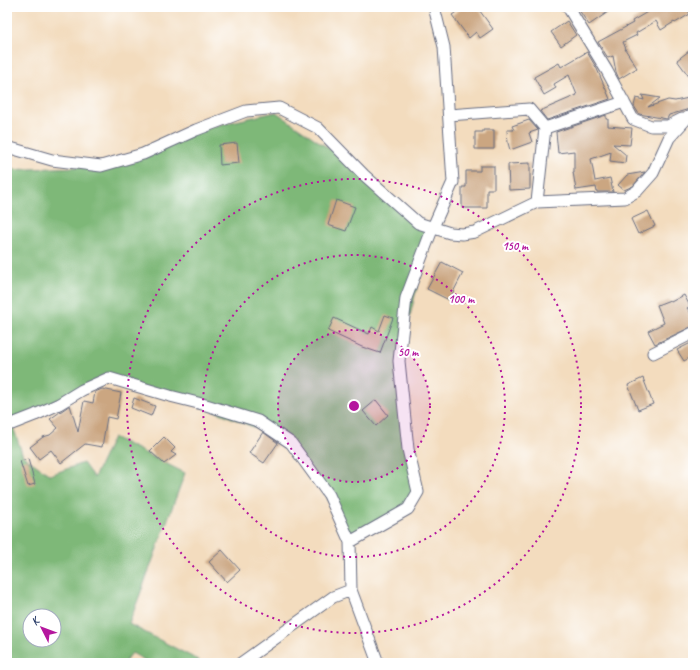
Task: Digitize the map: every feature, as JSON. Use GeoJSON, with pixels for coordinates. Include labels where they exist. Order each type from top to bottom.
{"type":"FeatureCollection","features":[{"type":"Feature","properties":{"kind":"street"},"geometry":{"type":"LineString","coordinates":[[350,542],[408,510],[418,492],[408,448],[399,361],[406,298],[433,227],[454,182],[444,47],[434,7]]}},
{"type":"Feature","properties":{"kind":"street"},"geometry":{"type":"LineString","coordinates":[[568,7],[607,71],[633,119],[651,126],[668,126],[690,116]]}},
{"type":"Feature","properties":{"kind":"street"},"geometry":{"type":"LineString","coordinates":[[545,128],[624,102]]}},
{"type":"Feature","properties":{"kind":"street"},"geometry":{"type":"LineString","coordinates":[[7,147],[52,160],[101,166],[143,154],[196,130],[246,111],[279,108],[318,128],[364,175],[418,223],[450,233],[462,234],[475,232],[537,202],[625,198],[637,192],[653,173],[669,138],[690,116]]}},
{"type":"Feature","properties":{"kind":"street"},"geometry":{"type":"LineString","coordinates":[[449,115],[529,108],[545,128],[537,202]]}},
{"type":"Feature","properties":{"kind":"street"},"geometry":{"type":"LineString","coordinates":[[653,353],[693,333]]}},
{"type":"Feature","properties":{"kind":"street"},"geometry":{"type":"LineString","coordinates":[[7,423],[12,424],[35,415],[59,404],[82,390],[109,378],[258,421],[291,443],[329,495],[350,542],[351,590],[378,663]]}},
{"type":"Feature","properties":{"kind":"street"},"geometry":{"type":"LineString","coordinates":[[241,663],[333,597],[351,590]]}},
{"type":"Feature","properties":{"kind":"green space"},"geometry":{"type":"Polygon","coordinates":[[[276,112],[357,168],[429,237],[399,361],[414,500],[350,542],[320,483],[291,443],[194,402],[109,378],[12,424],[23,456],[50,475],[83,463],[94,478],[113,437],[185,473],[129,624],[198,660],[197,663],[150,663],[132,653],[124,663],[7,663],[7,170],[101,166],[196,130],[276,112]]]}},
{"type":"Feature","properties":{"kind":"building"},"geometry":{"type":"Polygon","coordinates":[[[464,7],[477,7],[493,29],[480,38],[476,32],[469,38],[452,15],[464,7]]]}},
{"type":"Feature","properties":{"kind":"building"},"geometry":{"type":"Polygon","coordinates":[[[583,7],[605,7],[608,12],[589,25],[579,10],[583,7]]]}},
{"type":"Feature","properties":{"kind":"building"},"geometry":{"type":"Polygon","coordinates":[[[646,7],[686,7],[690,14],[661,30],[656,21],[636,33],[637,35],[623,42],[625,49],[637,68],[619,79],[613,56],[608,58],[598,42],[633,23],[632,21],[649,11],[646,7]]]}},
{"type":"Feature","properties":{"kind":"building"},"geometry":{"type":"Polygon","coordinates":[[[567,21],[576,35],[561,46],[551,32],[567,21]]]}},
{"type":"Feature","properties":{"kind":"building"},"geometry":{"type":"Polygon","coordinates":[[[693,48],[693,82],[677,60],[693,48]]]}},
{"type":"Feature","properties":{"kind":"building"},"geometry":{"type":"Polygon","coordinates":[[[587,52],[597,69],[610,99],[547,120],[540,111],[577,95],[569,75],[554,84],[556,88],[544,95],[534,77],[559,63],[561,67],[587,52]]]}},
{"type":"Feature","properties":{"kind":"building"},"geometry":{"type":"Polygon","coordinates":[[[642,95],[660,98],[648,107],[668,100],[675,101],[693,97],[693,108],[669,115],[667,119],[639,114],[634,106],[636,98],[644,100],[642,95]]]}},
{"type":"Feature","properties":{"kind":"building"},"geometry":{"type":"Polygon","coordinates":[[[606,115],[606,119],[608,119],[608,126],[632,128],[630,145],[613,144],[626,155],[625,163],[610,161],[611,152],[591,159],[595,181],[610,178],[613,192],[597,192],[596,187],[576,190],[573,172],[574,151],[558,153],[556,132],[606,115]]]}},
{"type":"Feature","properties":{"kind":"building"},"geometry":{"type":"Polygon","coordinates":[[[529,120],[538,130],[529,133],[532,142],[510,150],[507,130],[514,130],[512,126],[529,120]]]}},
{"type":"Feature","properties":{"kind":"building"},"geometry":{"type":"Polygon","coordinates":[[[483,130],[494,130],[494,149],[475,149],[475,132],[483,132],[483,130]]]}},
{"type":"Feature","properties":{"kind":"building"},"geometry":{"type":"Polygon","coordinates":[[[237,143],[239,163],[220,165],[219,145],[237,143]]]}},
{"type":"Feature","properties":{"kind":"building"},"geometry":{"type":"Polygon","coordinates":[[[530,163],[530,189],[509,190],[508,164],[530,163]]]}},
{"type":"Feature","properties":{"kind":"building"},"geometry":{"type":"Polygon","coordinates":[[[480,166],[494,166],[494,189],[487,189],[487,208],[462,208],[462,187],[466,187],[466,171],[480,171],[480,166]]]}},
{"type":"Feature","properties":{"kind":"building"},"geometry":{"type":"Polygon","coordinates":[[[645,172],[633,186],[624,190],[618,185],[627,175],[645,172]]]}},
{"type":"Feature","properties":{"kind":"building"},"geometry":{"type":"Polygon","coordinates":[[[336,200],[355,207],[346,231],[328,225],[336,200]]]}},
{"type":"Feature","properties":{"kind":"building"},"geometry":{"type":"Polygon","coordinates":[[[648,211],[655,226],[638,234],[631,219],[648,211]]]}},
{"type":"Feature","properties":{"kind":"building"},"geometry":{"type":"Polygon","coordinates":[[[442,262],[463,273],[449,300],[427,289],[442,262]]]}},
{"type":"Feature","properties":{"kind":"building"},"geometry":{"type":"Polygon","coordinates":[[[684,295],[690,306],[687,308],[693,316],[693,326],[655,344],[648,331],[664,323],[657,305],[670,300],[671,302],[684,295]]]}},
{"type":"Feature","properties":{"kind":"building"},"geometry":{"type":"Polygon","coordinates":[[[385,315],[393,318],[380,353],[362,347],[328,331],[334,318],[369,334],[372,327],[379,331],[385,315]]]}},
{"type":"Feature","properties":{"kind":"building"},"geometry":{"type":"Polygon","coordinates":[[[693,342],[693,356],[684,361],[677,350],[693,342]]]}},
{"type":"Feature","properties":{"kind":"building"},"geometry":{"type":"Polygon","coordinates":[[[643,378],[653,404],[638,410],[628,385],[643,378]]]}},
{"type":"Feature","properties":{"kind":"building"},"geometry":{"type":"Polygon","coordinates":[[[102,389],[121,393],[116,419],[107,417],[102,447],[85,444],[61,463],[51,450],[39,459],[30,447],[43,437],[50,435],[58,428],[50,419],[70,405],[78,432],[84,401],[93,403],[95,392],[102,389]]]}},
{"type":"Feature","properties":{"kind":"building"},"geometry":{"type":"Polygon","coordinates":[[[134,398],[155,406],[151,416],[131,408],[134,398]]]}},
{"type":"Feature","properties":{"kind":"building"},"geometry":{"type":"Polygon","coordinates":[[[376,400],[388,415],[376,426],[363,411],[376,400]]]}},
{"type":"Feature","properties":{"kind":"building"},"geometry":{"type":"Polygon","coordinates":[[[263,432],[278,443],[264,463],[249,453],[263,432]]]}},
{"type":"Feature","properties":{"kind":"building"},"geometry":{"type":"Polygon","coordinates":[[[164,437],[175,448],[171,452],[176,455],[164,464],[150,451],[164,437]]]}},
{"type":"Feature","properties":{"kind":"building"},"geometry":{"type":"Polygon","coordinates":[[[28,459],[35,484],[28,486],[20,461],[28,459]]]}},
{"type":"Feature","properties":{"kind":"building"},"geometry":{"type":"Polygon","coordinates":[[[222,550],[240,570],[227,582],[209,562],[222,550]]]}}]}
